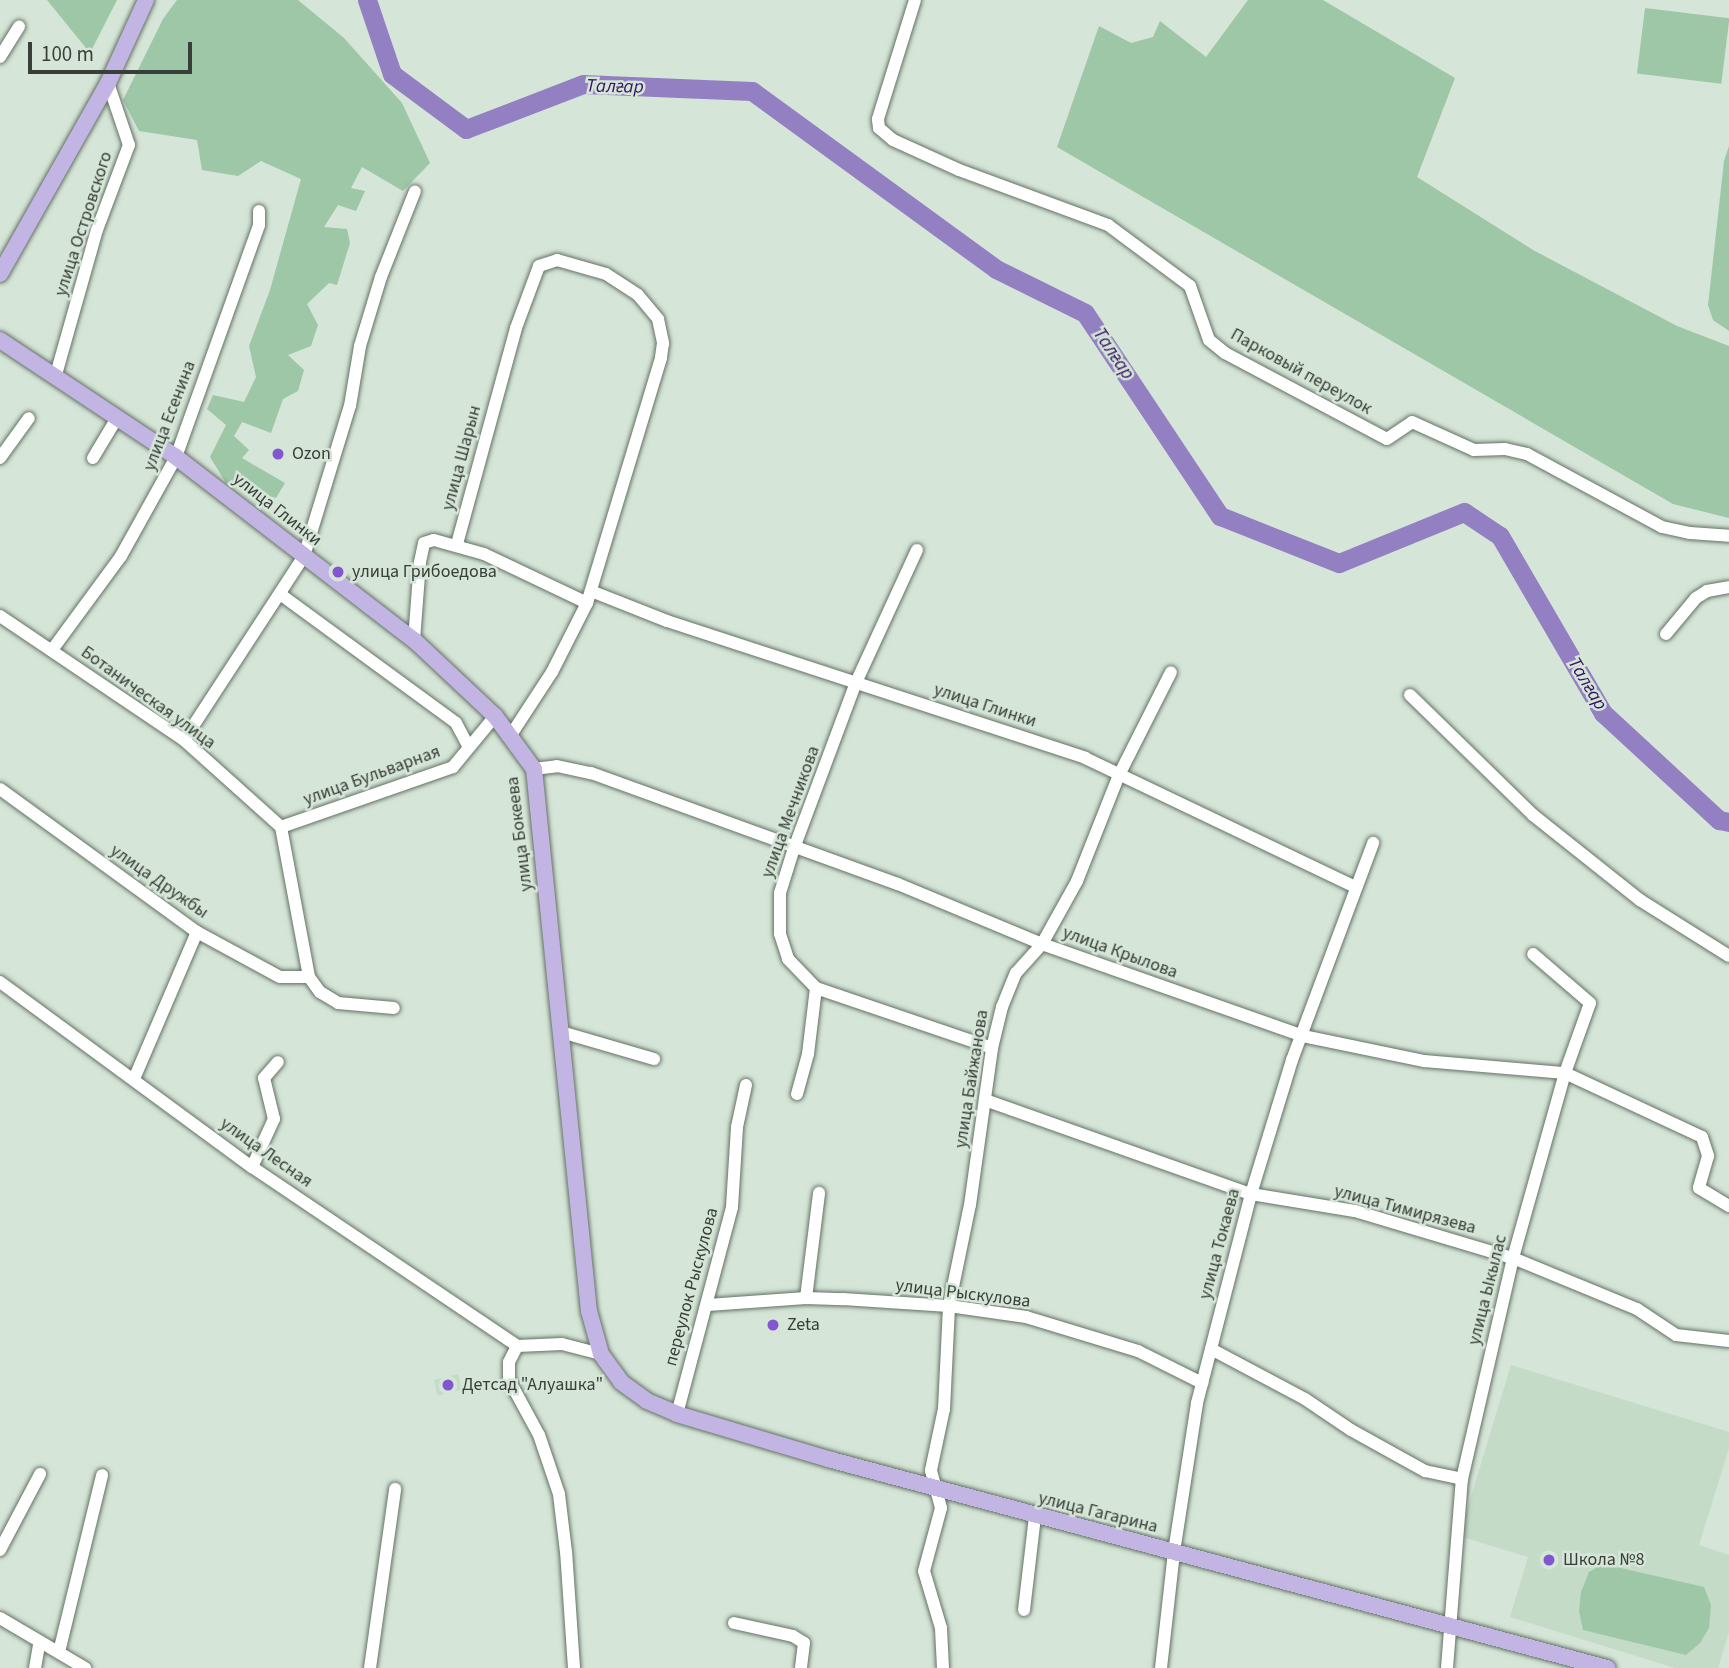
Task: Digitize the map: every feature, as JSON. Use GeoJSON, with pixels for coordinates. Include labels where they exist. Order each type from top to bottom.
{"type":"FeatureCollection","features":[{"type":"Feature","properties":{"kind":"main road"},"geometry":{"type":"LineString","coordinates":[[0,274],[108,83],[146,0]]}},
{"type":"Feature","properties":{"kind":"main road","name":"улица Глинки"},"geometry":{"type":"LineString","coordinates":[[0,340],[176,457],[414,640],[495,716],[511,735]]}},
{"type":"Feature","properties":{"kind":"main road","name":"улица Бокеева"},"geometry":{"type":"LineString","coordinates":[[511,735],[534,769],[589,1311],[601,1354]]}},
{"type":"Feature","properties":{"kind":"main road","name":"улица Гагарина"},"geometry":{"type":"LineString","coordinates":[[601,1354],[621,1382],[647,1401],[677,1415],[1035,1517],[1607,1668]]}},
{"type":"Feature","properties":{"kind":"street","name":"Парковый переулок"},"geometry":{"type":"LineString","coordinates":[[915,0],[879,113],[879,128],[893,140],[959,170],[1108,225],[1190,286],[1209,340],[1225,353],[1387,439],[1412,422],[1474,450],[1505,449],[1527,454],[1662,527],[1690,533],[1729,536]]}},
{"type":"Feature","properties":{"kind":"street"},"geometry":{"type":"LineString","coordinates":[[0,57],[19,26]]}},
{"type":"Feature","properties":{"kind":"street","name":"улица Островского"},"geometry":{"type":"LineString","coordinates":[[55,378],[97,230],[129,145],[108,83]]}},
{"type":"Feature","properties":{"kind":"street"},"geometry":{"type":"LineString","coordinates":[[184,740],[304,555],[350,406],[363,334],[415,191]]}},
{"type":"Feature","properties":{"kind":"street","name":"улица Есенина"},"geometry":{"type":"LineString","coordinates":[[51,650],[121,556],[176,457],[259,225],[259,211]]}},
{"type":"Feature","properties":{"kind":"street","name":"улица Шарын"},"geometry":{"type":"LineString","coordinates":[[457,544],[516,328],[539,266],[557,260],[606,274],[638,295],[658,318],[663,343],[589,597]]}},
{"type":"Feature","properties":{"kind":"street"},"geometry":{"type":"LineString","coordinates":[[0,458],[29,418]]}},
{"type":"Feature","properties":{"kind":"street"},"geometry":{"type":"LineString","coordinates":[[93,458],[117,418]]}},
{"type":"Feature","properties":{"kind":"street"},"geometry":{"type":"LineString","coordinates":[[414,640],[419,562],[424,543],[434,540],[457,544]]}},
{"type":"Feature","properties":{"kind":"street","name":"улица Глинки"},"geometry":{"type":"LineString","coordinates":[[457,544],[589,597],[1085,758],[1354,887]]}},
{"type":"Feature","properties":{"kind":"street","name":"улица Мечникова"},"geometry":{"type":"LineString","coordinates":[[917,550],[855,685],[794,848],[780,893],[780,934],[788,959],[816,988],[992,1048]]}},
{"type":"Feature","properties":{"kind":"street"},"geometry":{"type":"LineString","coordinates":[[1666,634],[1696,598],[1707,591],[1729,586]]}},
{"type":"Feature","properties":{"kind":"street"},"geometry":{"type":"LineString","coordinates":[[280,594],[456,723],[468,746]]}},
{"type":"Feature","properties":{"kind":"street"},"geometry":{"type":"LineString","coordinates":[[511,735],[552,672],[589,597]]}},
{"type":"Feature","properties":{"kind":"street","name":"Ботаническая улица"},"geometry":{"type":"LineString","coordinates":[[0,616],[184,740],[281,827]]}},
{"type":"Feature","properties":{"kind":"street","name":"улица Байжанова"},"geometry":{"type":"LineString","coordinates":[[941,1508],[931,1470],[944,1409],[948,1306],[970,1205],[992,1048],[1002,1007],[1016,973],[1042,944],[1077,881],[1119,775],[1171,672]]}},
{"type":"Feature","properties":{"kind":"street"},"geometry":{"type":"LineString","coordinates":[[1410,695],[1533,815],[1640,900],[1729,956]]}},
{"type":"Feature","properties":{"kind":"street","name":"улица Бульварная"},"geometry":{"type":"LineString","coordinates":[[281,827],[453,767],[495,716]]}},
{"type":"Feature","properties":{"kind":"street","name":"улица Крылова"},"geometry":{"type":"LineString","coordinates":[[534,769],[557,766],[591,773],[898,884],[1042,944],[1303,1036],[1424,1061],[1565,1073],[1702,1137],[1709,1156],[1699,1188],[1729,1206]]}},
{"type":"Feature","properties":{"kind":"street","name":"улица Дружбы"},"geometry":{"type":"LineString","coordinates":[[0,789],[197,932],[280,977],[309,977]]}},
{"type":"Feature","properties":{"kind":"street"},"geometry":{"type":"LineString","coordinates":[[281,827],[309,977],[320,992],[338,1003],[394,1007]]}},
{"type":"Feature","properties":{"kind":"street","name":"улица Токаева"},"geometry":{"type":"LineString","coordinates":[[1161,1668],[1174,1552],[1202,1383],[1251,1194],[1292,1060],[1303,1036],[1354,887],[1373,844]]}},
{"type":"Feature","properties":{"kind":"street"},"geometry":{"type":"LineString","coordinates":[[134,1079],[197,932]]}},
{"type":"Feature","properties":{"kind":"street","name":"улица Ыкылас"},"geometry":{"type":"LineString","coordinates":[[1447,1668],[1448,1625],[1462,1479],[1513,1258],[1565,1073],[1590,1003],[1533,954]]}},
{"type":"Feature","properties":{"kind":"street","name":"улица Лесная"},"geometry":{"type":"LineString","coordinates":[[0,982],[252,1167],[517,1346]]}},
{"type":"Feature","properties":{"kind":"street"},"geometry":{"type":"LineString","coordinates":[[797,1094],[808,1054],[816,988]]}},
{"type":"Feature","properties":{"kind":"street"},"geometry":{"type":"LineString","coordinates":[[561,1032],[654,1059]]}},
{"type":"Feature","properties":{"kind":"street"},"geometry":{"type":"LineString","coordinates":[[252,1167],[274,1119],[264,1079],[278,1062]]}},
{"type":"Feature","properties":{"kind":"street","name":"переулок Рыскулова"},"geometry":{"type":"LineString","coordinates":[[677,1415],[732,1207],[737,1127],[746,1085]]}},
{"type":"Feature","properties":{"kind":"street","name":"улица Тимирязева"},"geometry":{"type":"LineString","coordinates":[[985,1100],[1251,1194],[1355,1211],[1513,1258],[1637,1310],[1676,1335],[1729,1341]]}},
{"type":"Feature","properties":{"kind":"street"},"geometry":{"type":"LineString","coordinates":[[806,1298],[819,1193]]}},
{"type":"Feature","properties":{"kind":"street","name":"улица Рыскулова"},"geometry":{"type":"LineString","coordinates":[[708,1305],[806,1298],[948,1306],[1026,1317],[1138,1351],[1202,1383]]}},
{"type":"Feature","properties":{"kind":"street"},"geometry":{"type":"LineString","coordinates":[[574,1668],[559,1494],[539,1435],[509,1380],[509,1362],[517,1346],[562,1344],[601,1354]]}},
{"type":"Feature","properties":{"kind":"street"},"geometry":{"type":"LineString","coordinates":[[1211,1349],[1305,1399],[1351,1430],[1425,1471],[1462,1479]]}},
{"type":"Feature","properties":{"kind":"street"},"geometry":{"type":"LineString","coordinates":[[0,1550],[40,1474]]}},
{"type":"Feature","properties":{"kind":"street"},"geometry":{"type":"LineString","coordinates":[[59,1652],[102,1475]]}},
{"type":"Feature","properties":{"kind":"street"},"geometry":{"type":"LineString","coordinates":[[370,1668],[395,1489]]}},
{"type":"Feature","properties":{"kind":"street"},"geometry":{"type":"LineString","coordinates":[[943,1668],[941,1628],[924,1571],[941,1508],[964,1496]]}},
{"type":"Feature","properties":{"kind":"street"},"geometry":{"type":"LineString","coordinates":[[1024,1610],[1035,1517]]}},
{"type":"Feature","properties":{"kind":"street"},"geometry":{"type":"LineString","coordinates":[[0,1618],[85,1668]]}},
{"type":"Feature","properties":{"kind":"street"},"geometry":{"type":"LineString","coordinates":[[734,1623],[793,1636],[804,1643],[801,1668]]}},
{"type":"Feature","properties":{"kind":"street"},"geometry":{"type":"LineString","coordinates":[[35,1668],[40,1641]]}},
{"type":"Feature","properties":{"kind":"shaded area"},"geometry":{"type":"Polygon","coordinates":[[[1511,1365],[1729,1432],[1729,1448],[1699,1545],[1729,1555],[1729,1632],[1718,1668],[1675,1668],[1510,1617],[1528,1557],[1459,1536],[1511,1365]]]}},
{"type":"Feature","properties":{"kind":"shaded area","name":"Детсад \"Алуашка\""},"geometry":{"type":"Polygon","coordinates":[[[458,1374],[462,1390],[438,1396],[434,1380],[458,1374]]]}},
{"type":"Feature","properties":{"kind":"green space"},"geometry":{"type":"Polygon","coordinates":[[[47,0],[117,0],[90,53],[47,0]]]}},
{"type":"Feature","properties":{"kind":"green space"},"geometry":{"type":"Polygon","coordinates":[[[177,0],[298,0],[344,38],[402,103],[430,163],[403,191],[362,167],[351,188],[365,191],[356,211],[338,205],[324,227],[347,229],[350,243],[337,285],[329,283],[307,304],[318,325],[311,346],[288,355],[304,370],[298,391],[283,399],[271,433],[242,422],[234,436],[249,450],[242,458],[285,483],[276,498],[226,483],[210,457],[226,425],[207,409],[213,395],[244,402],[256,377],[249,346],[270,290],[301,179],[261,161],[238,176],[202,170],[197,140],[139,131],[123,100],[163,19],[177,0]]]}},
{"type":"Feature","properties":{"kind":"green space"},"geometry":{"type":"Polygon","coordinates":[[[1248,0],[1323,0],[1455,78],[1417,177],[1533,250],[1677,326],[1729,346],[1729,518],[1673,504],[1057,147],[1099,26],[1131,43],[1153,37],[1160,21],[1206,57],[1248,0]]]}},
{"type":"Feature","properties":{"kind":"green space"},"geometry":{"type":"Polygon","coordinates":[[[1645,8],[1729,18],[1721,84],[1637,74],[1645,8]]]}},
{"type":"Feature","properties":{"kind":"green space"},"geometry":{"type":"Polygon","coordinates":[[[1729,146],[1729,331],[1713,320],[1708,305],[1724,161],[1729,146]]]}},
{"type":"Feature","properties":{"kind":"green space"},"geometry":{"type":"Polygon","coordinates":[[[1603,1564],[1704,1587],[1711,1605],[1709,1628],[1700,1643],[1686,1655],[1583,1630],[1579,1611],[1581,1592],[1589,1572],[1603,1564]]]}},
{"type":"Feature","properties":{"kind":"waterway","name":"Талғар"},"geometry":{"type":"LineString","coordinates":[[367,0],[392,74],[466,129],[583,84],[752,91],[996,269],[1085,313],[1220,516],[1339,563],[1464,512],[1500,536],[1603,713],[1719,820],[1729,822]]}},
{"type":"Feature","properties":{"kind":"place","name":"Ozon"},"geometry":{"type":"Point","coordinates":[278,454]}},
{"type":"Feature","properties":{"kind":"place","name":"улица Грибоедова"},"geometry":{"type":"Point","coordinates":[338,572]}},
{"type":"Feature","properties":{"kind":"place","name":"Zeta"},"geometry":{"type":"Point","coordinates":[773,1325]}},
{"type":"Feature","properties":{"kind":"place","name":"Детсад \"Алуашка\""},"geometry":{"type":"Point","coordinates":[448,1385]}},
{"type":"Feature","properties":{"kind":"place","name":"Школа №8"},"geometry":{"type":"Point","coordinates":[1549,1560]}}]}
